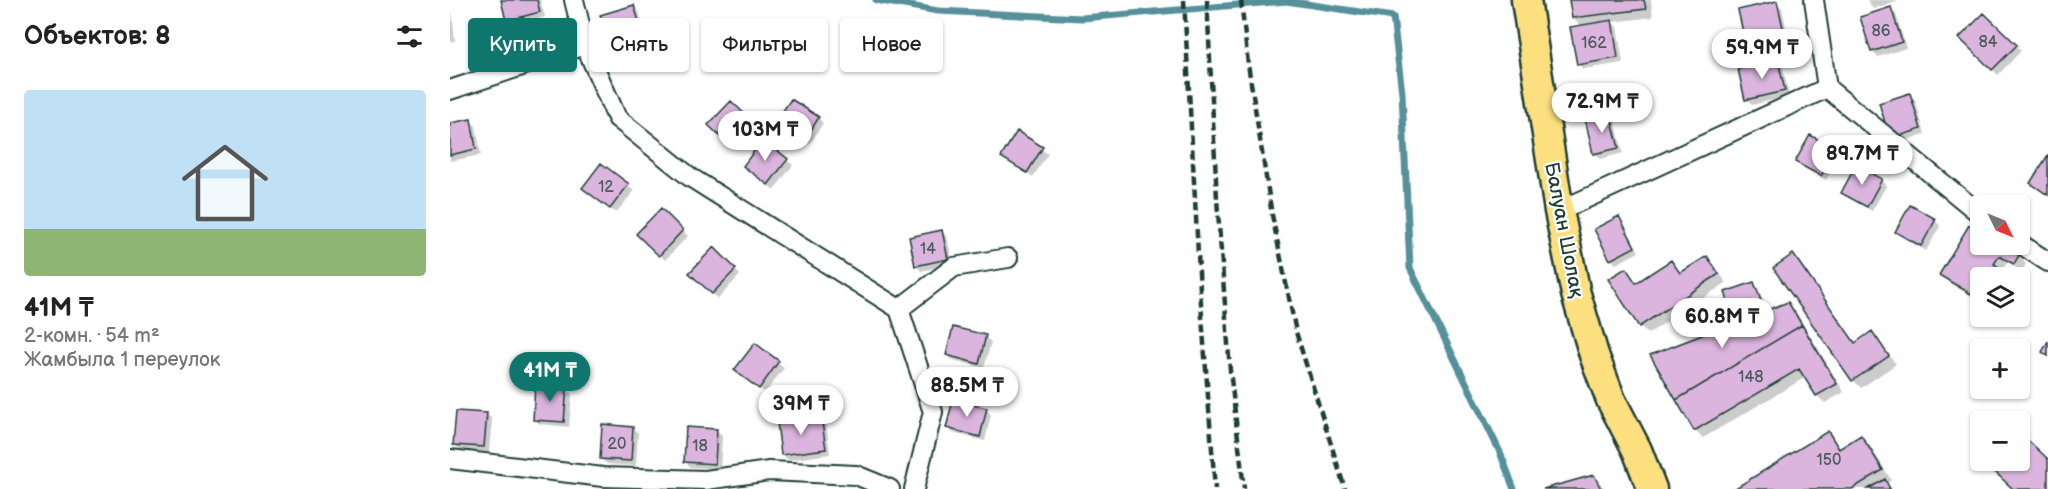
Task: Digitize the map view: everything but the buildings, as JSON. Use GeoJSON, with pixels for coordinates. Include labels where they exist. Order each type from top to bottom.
{"type":"FeatureCollection","features":[{"type":"Feature","properties":{"kind":"main road","name":"Балуан Шолақ"},"geometry":{"type":"LineString","coordinates":[[1526,0],[1559,211],[1576,294],[1594,355],[1611,400],[1637,450],[1652,489]]}},
{"type":"Feature","properties":{"kind":"main road","name":"Балуан Шолақ"},"geometry":{"type":"LineString","coordinates":[[1637,450],[1666,489]]}},
{"type":"Feature","properties":{"kind":"street"},"geometry":{"type":"LineString","coordinates":[[574,0],[585,45],[617,118],[690,177],[899,309],[933,412],[914,489]]}},
{"type":"Feature","properties":{"kind":"street"},"geometry":{"type":"LineString","coordinates":[[1814,0],[1827,88],[1970,206]]}},
{"type":"Feature","properties":{"kind":"street"},"geometry":{"type":"LineString","coordinates":[[450,90],[585,45]]}},
{"type":"Feature","properties":{"kind":"street"},"geometry":{"type":"LineString","coordinates":[[1559,211],[1827,88]]}},
{"type":"Feature","properties":{"kind":"street"},"geometry":{"type":"LineString","coordinates":[[2030,250],[2048,262]]}},
{"type":"Feature","properties":{"kind":"street"},"geometry":{"type":"LineString","coordinates":[[899,309],[954,267],[1008,258]]}},
{"type":"Feature","properties":{"kind":"street"},"geometry":{"type":"LineString","coordinates":[[450,459],[601,483],[706,480],[768,471],[856,475],[890,489]]}},
{"type":"Feature","properties":{"kind":"waterway"},"geometry":{"type":"LineString","coordinates":[[876,0],[938,11],[1082,18],[1286,1],[1393,17],[1402,93],[1410,268],[1500,452],[1514,489]]}},
{"type":"Feature","properties":{"kind":"railway"},"geometry":{"type":"LineString","coordinates":[[1184,0],[1200,290],[1215,489]]}},
{"type":"Feature","properties":{"kind":"railway"},"geometry":{"type":"LineString","coordinates":[[1207,0],[1217,199],[1230,370],[1244,489]]}},
{"type":"Feature","properties":{"kind":"railway"},"geometry":{"type":"LineString","coordinates":[[1241,0],[1248,64],[1272,215],[1296,332],[1345,489]]}}]}
